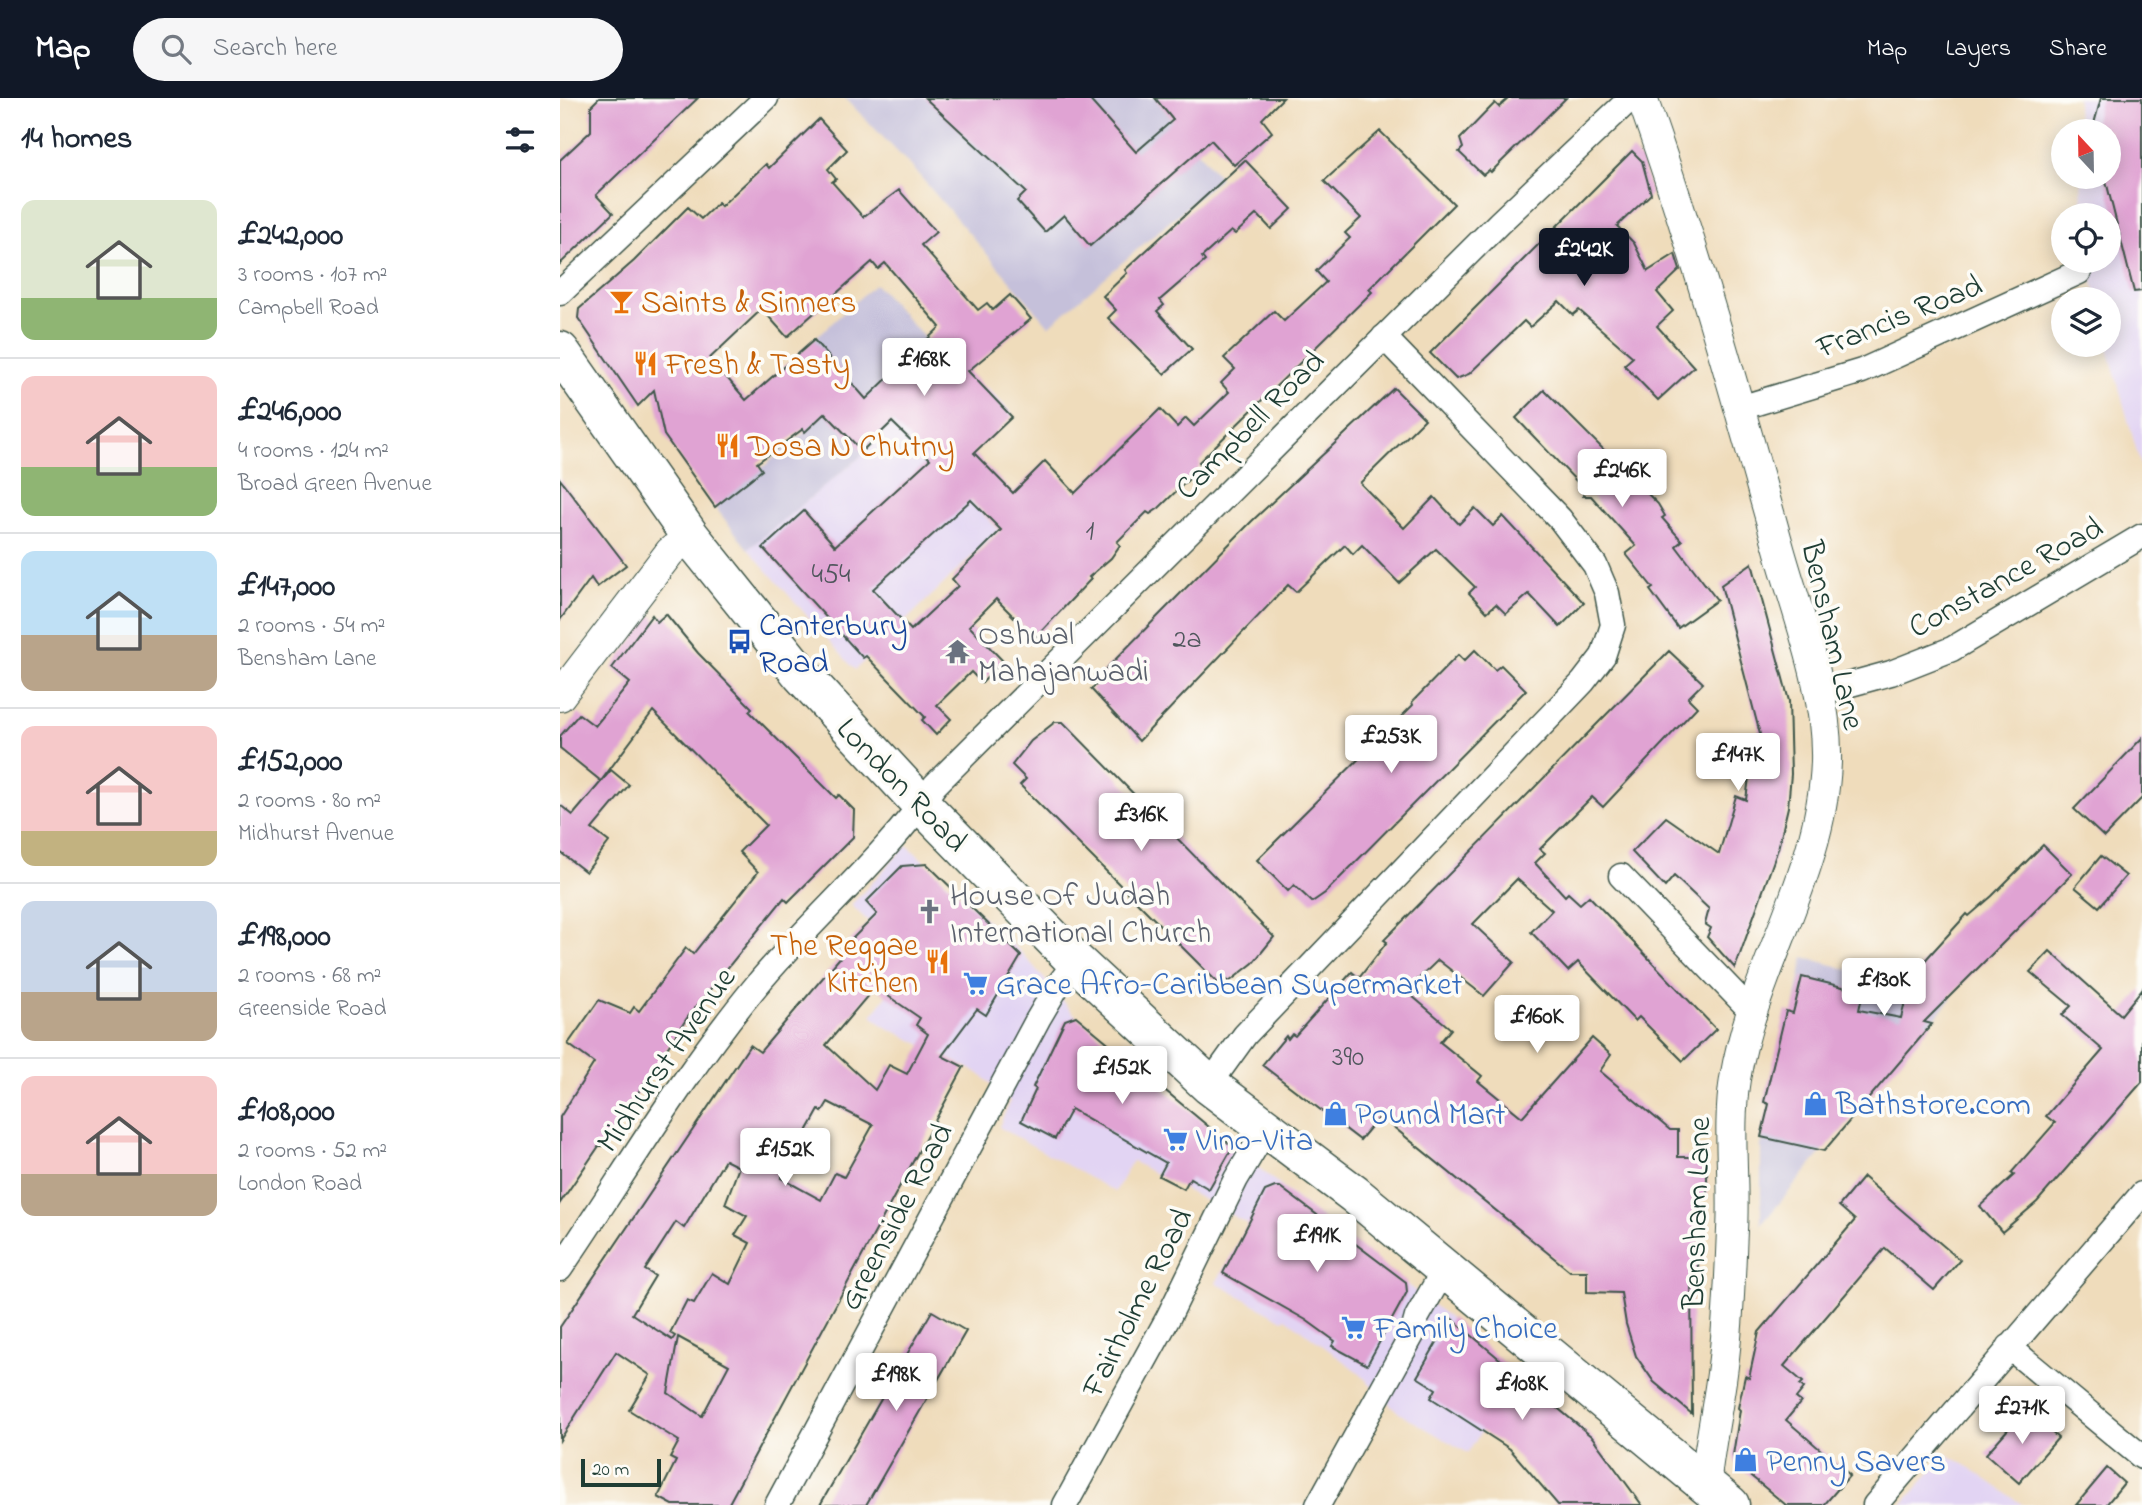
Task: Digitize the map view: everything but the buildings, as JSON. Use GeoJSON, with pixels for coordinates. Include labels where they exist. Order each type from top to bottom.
{"type":"FeatureCollection","features":[{"type":"Feature","properties":{"kind":"main road","name":"London Road"},"geometry":{"type":"LineString","coordinates":[[560,351],[690,536],[801,674],[922,805],[1076,962],[1209,1085],[1354,1194],[1445,1268],[1713,1499]]}},
{"type":"Feature","properties":{"kind":"street"},"geometry":{"type":"LineString","coordinates":[[560,293],[766,98]]}},
{"type":"Feature","properties":{"kind":"street","name":"Campbell Road"},"geometry":{"type":"LineString","coordinates":[[922,805],[968,748],[1384,337],[1631,98]]}},
{"type":"Feature","properties":{"kind":"street","name":"Bensham Lane"},"geometry":{"type":"LineString","coordinates":[[1642,98],[1696,260],[1740,408],[1818,693],[1826,762],[1817,828],[1754,1014],[1735,1081],[1732,1228],[1724,1363],[1709,1441],[1713,1499]]}},
{"type":"Feature","properties":{"kind":"street","name":"Francis Road"},"geometry":{"type":"LineString","coordinates":[[1740,408],[1862,371],[2077,273]]}},
{"type":"Feature","properties":{"kind":"street"},"geometry":{"type":"LineString","coordinates":[[1209,1085],[1232,1052],[1583,682],[1603,656],[1611,635],[1612,613],[1604,583],[1572,531],[1384,337]]}},
{"type":"Feature","properties":{"kind":"street"},"geometry":{"type":"LineString","coordinates":[[560,695],[670,552],[690,536]]}},
{"type":"Feature","properties":{"kind":"street","name":"Constance Road"},"geometry":{"type":"LineString","coordinates":[[1818,693],[1891,673],[1952,649],[2142,536]]}},
{"type":"Feature","properties":{"kind":"street","name":"Midhurst Avenue"},"geometry":{"type":"LineString","coordinates":[[560,1269],[726,1024],[799,937],[906,827],[922,805]]}},
{"type":"Feature","properties":{"kind":"street"},"geometry":{"type":"LineString","coordinates":[[1621,876],[1754,1014]]}},
{"type":"Feature","properties":{"kind":"street","name":"Greenside Road"},"geometry":{"type":"LineString","coordinates":[[777,1505],[1038,1019],[1058,985],[1076,962]]}},
{"type":"Feature","properties":{"kind":"street","name":"Fairholme Road"},"geometry":{"type":"LineString","coordinates":[[1065,1505],[1168,1318],[1219,1213],[1266,1129]]}},
{"type":"Feature","properties":{"kind":"street"},"geometry":{"type":"LineString","coordinates":[[1875,1505],[2142,1194]]}},
{"type":"Feature","properties":{"kind":"street"},"geometry":{"type":"LineString","coordinates":[[1318,1505],[1412,1335],[1417,1317],[1445,1268]]}},
{"type":"Feature","properties":{"kind":"street"},"geometry":{"type":"LineString","coordinates":[[2009,1347],[2142,1457]]}},
{"type":"Feature","properties":{"kind":"shaded area"},"geometry":{"type":"Polygon","coordinates":[[[845,98],[1160,98],[1157,101],[1220,178],[1049,326],[912,167],[845,98]]]}},
{"type":"Feature","properties":{"kind":"shaded area"},"geometry":{"type":"Polygon","coordinates":[[[2077,98],[2142,98],[2142,470],[2110,357],[2121,357],[2121,287],[2094,287],[2091,273],[2121,273],[2121,203],[2082,203],[2081,189],[2121,189],[2121,119],[2078,119],[2077,98]]]}},
{"type":"Feature","properties":{"kind":"shaded area"},"geometry":{"type":"Polygon","coordinates":[[[875,284],[950,366],[860,457],[748,549],[715,507],[805,432],[764,385],[875,284]]]}},
{"type":"Feature","properties":{"kind":"shaded area"},"geometry":{"type":"Polygon","coordinates":[[[950,366],[977,395],[986,387],[1013,414],[947,477],[999,530],[855,670],[748,549],[860,457],[950,366]]]}},
{"type":"Feature","properties":{"kind":"shaded area"},"geometry":{"type":"Polygon","coordinates":[[[907,845],[1024,955],[1076,1016],[1288,1192],[1455,1322],[1517,1375],[1468,1453],[1399,1413],[1358,1372],[1286,1318],[1283,1320],[1216,1283],[1248,1224],[1132,1161],[1115,1192],[999,1127],[1010,1101],[980,1074],[882,1025],[872,1015],[899,979],[891,943],[851,905],[907,845]]]}},
{"type":"Feature","properties":{"kind":"shaded area"},"geometry":{"type":"Polygon","coordinates":[[[1804,957],[1952,998],[1761,1225],[1761,1137],[1769,1104],[1764,1102],[1786,1011],[1793,1013],[1804,957]]]}},
{"type":"Feature","properties":{"kind":"shaded area"},"geometry":{"type":"Polygon","coordinates":[[[1946,1454],[1969,1467],[2023,1505],[1902,1505],[1946,1454]]]}},
{"type":"Feature","properties":{"kind":"place","name":"Saints & Sinners"},"geometry":{"type":"Point","coordinates":[621,301]}},
{"type":"Feature","properties":{"kind":"place","name":"Fresh & Tasty"},"geometry":{"type":"Point","coordinates":[645,363]}},
{"type":"Feature","properties":{"kind":"place","name":"Dosa N Chutny"},"geometry":{"type":"Point","coordinates":[728,445]}},
{"type":"Feature","properties":{"kind":"place","name":"Canterbury Road"},"geometry":{"type":"Point","coordinates":[739,642]}},
{"type":"Feature","properties":{"kind":"place","name":"Oshwal Mahajanwadi"},"geometry":{"type":"Point","coordinates":[958,651]}},
{"type":"Feature","properties":{"kind":"place","name":"House Of Judah International Church"},"geometry":{"type":"Point","coordinates":[930,912]}},
{"type":"Feature","properties":{"kind":"place","name":"The Reggae Kitchen"},"geometry":{"type":"Point","coordinates":[938,962]}},
{"type":"Feature","properties":{"kind":"place","name":"Grace Afro-Caribbean Supermarket"},"geometry":{"type":"Point","coordinates":[976,983]}},
{"type":"Feature","properties":{"kind":"place","name":"Bathstore.com"},"geometry":{"type":"Point","coordinates":[1816,1103]}},
{"type":"Feature","properties":{"kind":"place","name":"Pound Mart"},"geometry":{"type":"Point","coordinates":[1335,1113]}},
{"type":"Feature","properties":{"kind":"place","name":"Vino-Vita"},"geometry":{"type":"Point","coordinates":[1176,1139]}},
{"type":"Feature","properties":{"kind":"place","name":"Family Choice"},"geometry":{"type":"Point","coordinates":[1354,1327]}},
{"type":"Feature","properties":{"kind":"place","name":"Penny Savers"},"geometry":{"type":"Point","coordinates":[1746,1460]}}]}
